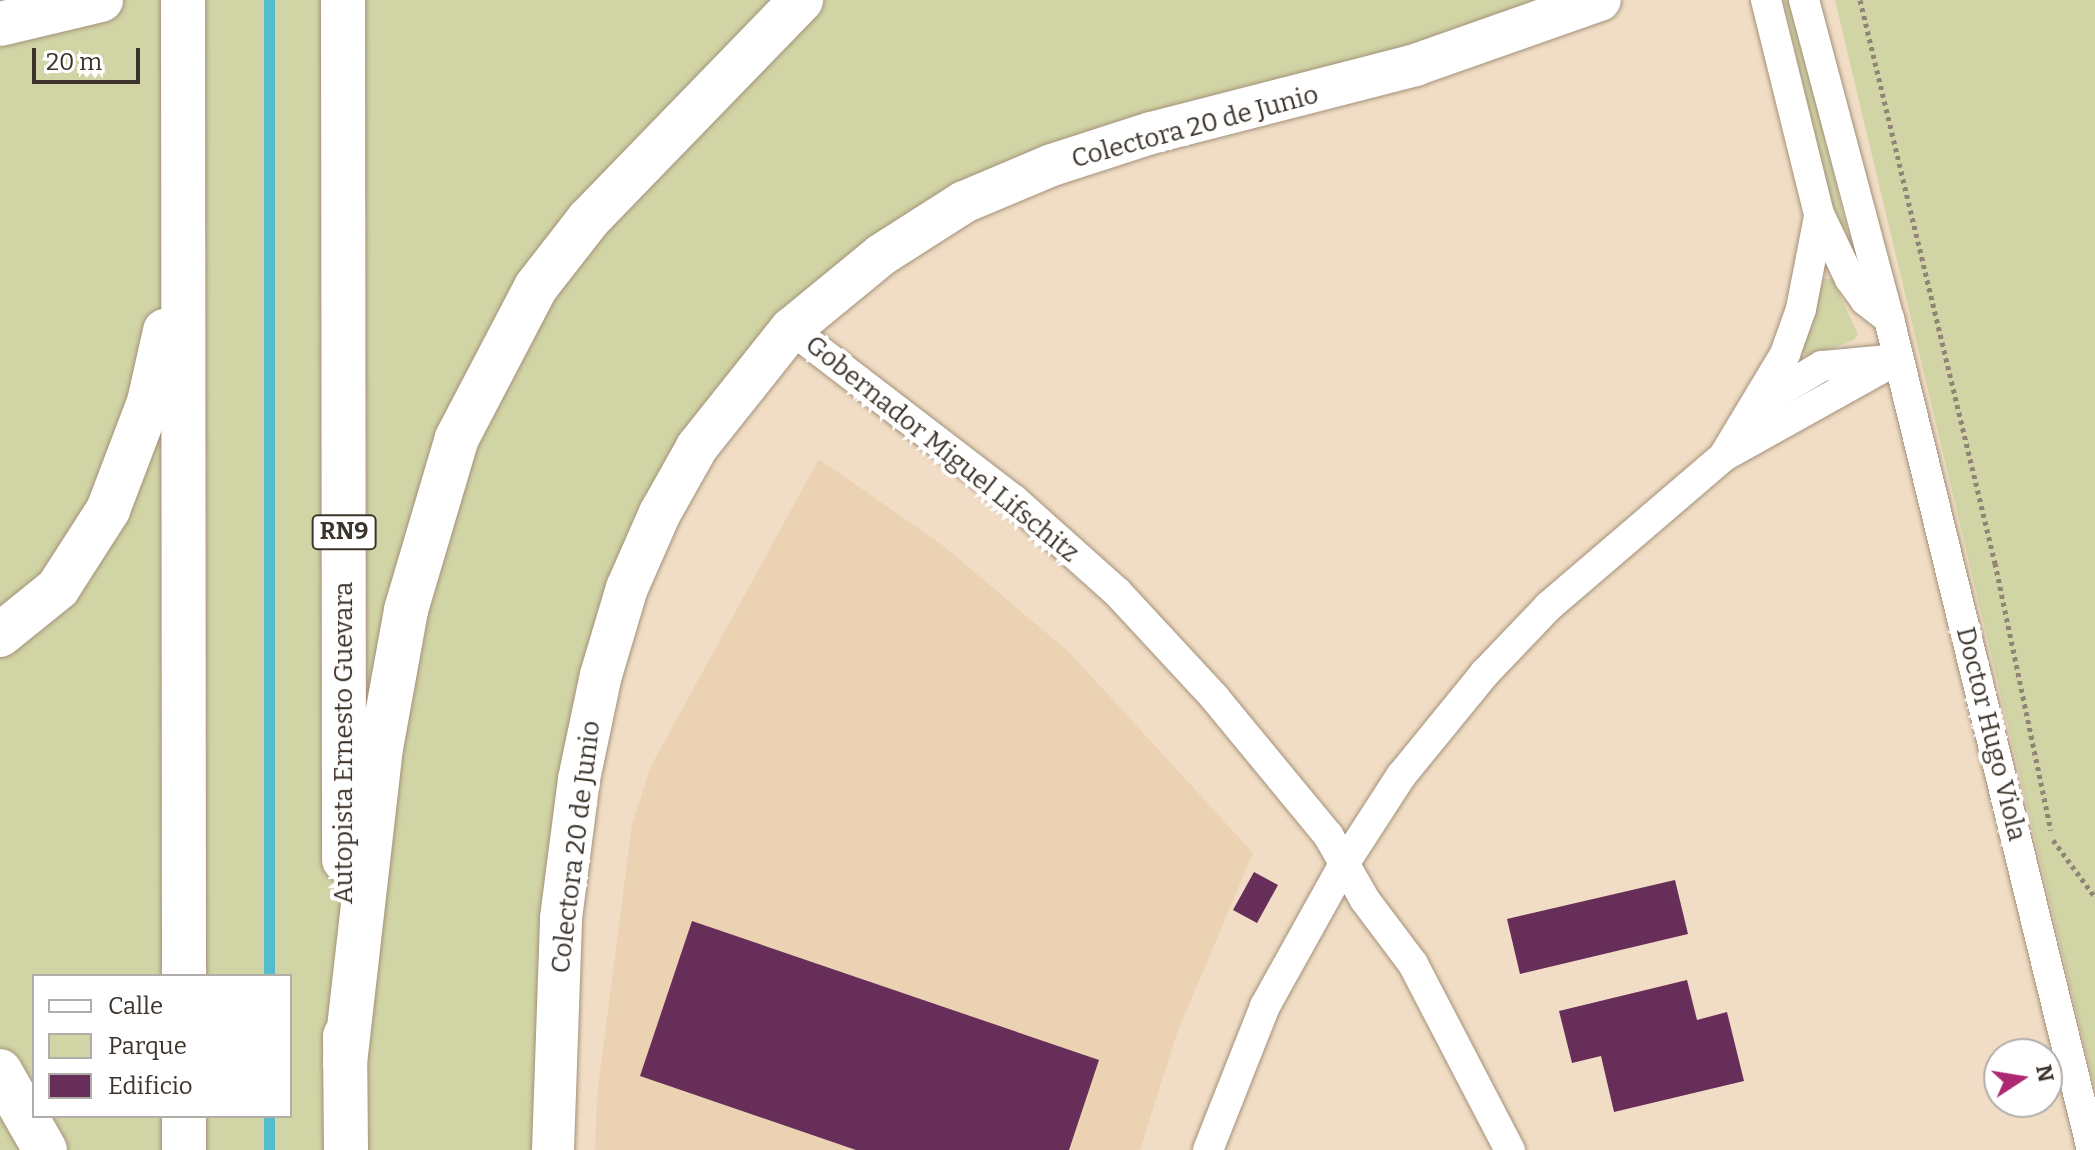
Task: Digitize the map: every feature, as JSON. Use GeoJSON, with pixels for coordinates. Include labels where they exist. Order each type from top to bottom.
{"type":"FeatureCollection","features":[{"type":"Feature","properties":{"kind":"main road"},"geometry":{"type":"LineString","coordinates":[[16,20],[101,0]]}},
{"type":"Feature","properties":{"kind":"main road"},"geometry":{"type":"LineString","coordinates":[[183,0],[184,974]]}},
{"type":"Feature","properties":{"kind":"main road","name":"Autopista Ernesto Guevara"},"geometry":{"type":"LineString","coordinates":[[343,0],[346,1150]]}},
{"type":"Feature","properties":{"kind":"main road"},"geometry":{"type":"LineString","coordinates":[[345,1063],[381,748],[403,625],[457,438],[536,287],[589,219],[801,0]]}},
{"type":"Feature","properties":{"kind":"main road","name":"Colectora 20 de Junio"},"geometry":{"type":"LineString","coordinates":[[553,1150],[561,918],[579,779],[601,675],[627,588],[660,513],[697,447],[791,329],[881,255],[964,202],[1052,165],[1151,133],[1322,94],[1516,34],[1600,0]]}},
{"type":"Feature","properties":{"kind":"main road"},"geometry":{"type":"LineString","coordinates":[[0,635],[58,588],[108,510],[149,402],[183,250]]}},
{"type":"Feature","properties":{"kind":"main road"},"geometry":{"type":"LineString","coordinates":[[0,1071],[45,1150]]}},
{"type":"Feature","properties":{"kind":"main road"},"geometry":{"type":"LineString","coordinates":[[184,1118],[184,1150]]}},
{"type":"Feature","properties":{"kind":"street"},"geometry":{"type":"LineString","coordinates":[[1766,0],[1819,214],[1850,279],[1889,319]]}},
{"type":"Feature","properties":{"kind":"street","name":"Doctor Hugo Viola"},"geometry":{"type":"LineString","coordinates":[[1804,0],[1889,319],[2092,1150]]}},
{"type":"Feature","properties":{"kind":"street"},"geometry":{"type":"LineString","coordinates":[[1724,456],[1760,404],[1801,309],[1819,214]]}},
{"type":"Feature","properties":{"kind":"street","name":"Gobernador Miguel Lifschitz"},"geometry":{"type":"LineString","coordinates":[[791,329],[1014,500],[1117,592],[1284,778],[1328,835],[1344,864],[1413,964],[1510,1150]]}},
{"type":"Feature","properties":{"kind":"street"},"geometry":{"type":"LineString","coordinates":[[1760,404],[1822,366],[1848,359],[1898,359]]}},
{"type":"Feature","properties":{"kind":"street"},"geometry":{"type":"LineString","coordinates":[[1208,1150],[1265,1006],[1344,864],[1401,776],[1485,673],[1549,606],[1724,456],[1898,359]]}},
{"type":"Feature","properties":{"kind":"path"},"geometry":{"type":"LineString","coordinates":[[1860,0],[1995,563],[2054,842],[2095,897]]}},
{"type":"Feature","properties":{"kind":"shaded area"},"geometry":{"type":"Polygon","coordinates":[[[819,459],[945,547],[1070,653],[1253,853],[1177,1033],[1140,1150],[595,1150],[597,1096],[632,824],[651,766],[819,459]]]}},
{"type":"Feature","properties":{"kind":"green space"},"geometry":{"type":"Polygon","coordinates":[[[0,0],[1600,0],[964,202],[753,373],[601,675],[553,1150],[0,1150],[0,0]]]}},
{"type":"Feature","properties":{"kind":"green space"},"geometry":{"type":"Polygon","coordinates":[[[1783,0],[1793,0],[1847,230],[1837,228],[1783,0]]]}},
{"type":"Feature","properties":{"kind":"green space"},"geometry":{"type":"Polygon","coordinates":[[[1835,0],[2095,0],[2095,1088],[2061,948],[1835,0]]]}},
{"type":"Feature","properties":{"kind":"green space"},"geometry":{"type":"Polygon","coordinates":[[[1832,278],[1858,334],[1854,340],[1809,357],[1801,351],[1824,279],[1832,278]]]}},
{"type":"Feature","properties":{"kind":"building"},"geometry":{"type":"Polygon","coordinates":[[[1254,872],[1278,885],[1257,923],[1233,910],[1254,872]]]}},
{"type":"Feature","properties":{"kind":"building"},"geometry":{"type":"Polygon","coordinates":[[[1675,880],[1688,934],[1520,974],[1507,919],[1675,880]]]}},
{"type":"Feature","properties":{"kind":"building"},"geometry":{"type":"Polygon","coordinates":[[[692,921],[1099,1060],[1069,1150],[856,1150],[640,1076],[692,921]]]}},
{"type":"Feature","properties":{"kind":"building"},"geometry":{"type":"Polygon","coordinates":[[[1687,980],[1697,1020],[1727,1012],[1744,1081],[1614,1112],[1601,1056],[1572,1063],[1559,1011],[1687,980]]]}},
{"type":"Feature","properties":{"kind":"waterway"},"geometry":{"type":"LineString","coordinates":[[269,0],[269,974]]}},
{"type":"Feature","properties":{"kind":"waterway"},"geometry":{"type":"LineString","coordinates":[[269,1118],[269,1150]]}}]}
